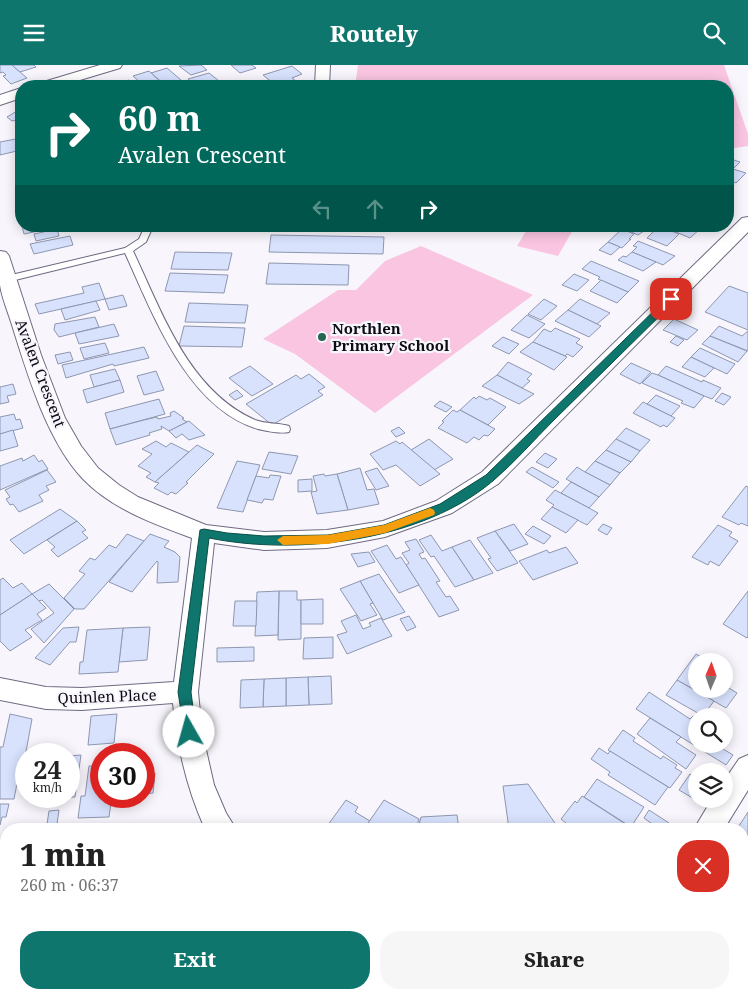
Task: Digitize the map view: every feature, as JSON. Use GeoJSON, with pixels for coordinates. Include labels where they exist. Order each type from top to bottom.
{"type":"FeatureCollection","features":[{"type":"Feature","properties":{"kind":"street"},"geometry":{"type":"LineString","coordinates":[[65,80],[115,65]]}},
{"type":"Feature","properties":{"kind":"street"},"geometry":{"type":"LineString","coordinates":[[322,80],[323,65]]}},
{"type":"Feature","properties":{"kind":"street"},"geometry":{"type":"LineString","coordinates":[[0,100],[15,95]]}},
{"type":"Feature","properties":{"kind":"street","name":"Avalen Crescent"},"geometry":{"type":"LineString","coordinates":[[0,256],[55,418],[74,451],[90,473],[111,491],[130,503],[170,521],[204,533],[264,541],[328,539],[385,529],[444,507],[490,478],[748,222]]}},
{"type":"Feature","properties":{"kind":"street"},"geometry":{"type":"LineString","coordinates":[[204,533],[184,692],[189,732],[201,785],[217,823]]}},
{"type":"Feature","properties":{"kind":"street","name":"Quinlen Place"},"geometry":{"type":"LineString","coordinates":[[0,689],[46,699],[82,699],[184,692]]}},
{"type":"Feature","properties":{"kind":"street"},"geometry":{"type":"LineString","coordinates":[[712,823],[748,767]]}},
{"type":"Feature","properties":{"kind":"lane"},"geometry":{"type":"LineString","coordinates":[[7,279],[128,250],[144,240],[147,232]]}},
{"type":"Feature","properties":{"kind":"lane"},"geometry":{"type":"LineString","coordinates":[[128,250],[164,330],[184,363],[211,396],[241,418],[261,425],[285,429]]}},
{"type":"Feature","properties":{"kind":"shaded area"},"geometry":{"type":"Polygon","coordinates":[[[358,65],[724,65],[729,80],[356,80],[358,65]]]}},
{"type":"Feature","properties":{"kind":"shaded area"},"geometry":{"type":"Polygon","coordinates":[[[734,94],[748,134],[748,146],[734,148],[734,94]]]}},
{"type":"Feature","properties":{"kind":"shaded area"},"geometry":{"type":"Polygon","coordinates":[[[525,232],[572,232],[558,256],[517,246],[525,232]]]}},
{"type":"Feature","properties":{"kind":"shaded area"},"geometry":{"type":"Polygon","coordinates":[[[421,246],[533,295],[375,413],[295,354],[263,339],[338,290],[356,290],[385,261],[421,246]]]}},
{"type":"Feature","properties":{"kind":"building"},"geometry":{"type":"Polygon","coordinates":[[[0,65],[12,65],[27,78],[15,80],[15,82],[11,84],[3,76],[6,75],[3,72],[0,73],[0,65]]]}},
{"type":"Feature","properties":{"kind":"building"},"geometry":{"type":"Polygon","coordinates":[[[12,65],[34,65],[36,67],[20,72],[12,65]]]}},
{"type":"Feature","properties":{"kind":"building"},"geometry":{"type":"Polygon","coordinates":[[[201,65],[207,70],[191,75],[179,66],[201,65]]]}},
{"type":"Feature","properties":{"kind":"building"},"geometry":{"type":"Polygon","coordinates":[[[231,65],[252,65],[256,68],[240,73],[231,65]]]}},
{"type":"Feature","properties":{"kind":"building"},"geometry":{"type":"Polygon","coordinates":[[[292,66],[302,74],[292,78],[295,80],[269,80],[263,75],[292,66]]]}},
{"type":"Feature","properties":{"kind":"building"},"geometry":{"type":"Polygon","coordinates":[[[167,68],[181,80],[159,80],[151,73],[167,68]]]}},
{"type":"Feature","properties":{"kind":"building"},"geometry":{"type":"Polygon","coordinates":[[[149,71],[159,80],[137,80],[133,76],[149,71]]]}},
{"type":"Feature","properties":{"kind":"building"},"geometry":{"type":"Polygon","coordinates":[[[209,73],[218,80],[189,80],[188,79],[209,73]]]}},
{"type":"Feature","properties":{"kind":"building"},"geometry":{"type":"Polygon","coordinates":[[[15,112],[15,120],[12,121],[7,117],[15,112]]]}},
{"type":"Feature","properties":{"kind":"building"},"geometry":{"type":"Polygon","coordinates":[[[15,139],[15,151],[0,155],[0,142],[15,139]]]}},
{"type":"Feature","properties":{"kind":"building"},"geometry":{"type":"Polygon","coordinates":[[[734,160],[740,162],[734,168],[734,160]]]}},
{"type":"Feature","properties":{"kind":"building"},"geometry":{"type":"Polygon","coordinates":[[[734,169],[746,173],[736,183],[734,182],[734,169]]]}},
{"type":"Feature","properties":{"kind":"building"},"geometry":{"type":"Polygon","coordinates":[[[58,232],[59,236],[36,241],[34,234],[58,232]]]}},
{"type":"Feature","properties":{"kind":"building"},"geometry":{"type":"Polygon","coordinates":[[[619,232],[634,234],[622,248],[608,242],[619,232]]]}},
{"type":"Feature","properties":{"kind":"building"},"geometry":{"type":"Polygon","coordinates":[[[631,232],[642,232],[638,235],[631,232]]]}},
{"type":"Feature","properties":{"kind":"building"},"geometry":{"type":"Polygon","coordinates":[[[653,232],[674,232],[679,234],[667,246],[647,238],[653,232]]]}},
{"type":"Feature","properties":{"kind":"building"},"geometry":{"type":"Polygon","coordinates":[[[676,232],[697,232],[690,238],[676,232]]]}},
{"type":"Feature","properties":{"kind":"building"},"geometry":{"type":"Polygon","coordinates":[[[271,235],[384,237],[383,254],[269,252],[271,235]]]}},
{"type":"Feature","properties":{"kind":"building"},"geometry":{"type":"Polygon","coordinates":[[[70,236],[73,245],[34,254],[30,244],[70,236]]]}},
{"type":"Feature","properties":{"kind":"building"},"geometry":{"type":"Polygon","coordinates":[[[638,241],[675,256],[663,265],[632,252],[637,247],[633,246],[638,241]]]}},
{"type":"Feature","properties":{"kind":"building"},"geometry":{"type":"Polygon","coordinates":[[[608,242],[620,247],[611,255],[599,250],[608,242]]]}},
{"type":"Feature","properties":{"kind":"building"},"geometry":{"type":"Polygon","coordinates":[[[175,252],[232,253],[228,270],[171,269],[175,252]]]}},
{"type":"Feature","properties":{"kind":"building"},"geometry":{"type":"Polygon","coordinates":[[[632,252],[656,262],[643,271],[618,260],[632,252]]]}},
{"type":"Feature","properties":{"kind":"building"},"geometry":{"type":"Polygon","coordinates":[[[591,261],[639,281],[628,292],[598,279],[600,277],[582,269],[591,261]]]}},
{"type":"Feature","properties":{"kind":"building"},"geometry":{"type":"Polygon","coordinates":[[[269,263],[349,265],[348,285],[266,284],[269,263]]]}},
{"type":"Feature","properties":{"kind":"building"},"geometry":{"type":"Polygon","coordinates":[[[170,273],[228,275],[224,293],[165,291],[170,273]]]}},
{"type":"Feature","properties":{"kind":"building"},"geometry":{"type":"Polygon","coordinates":[[[574,274],[589,280],[577,291],[562,285],[574,274]]]}},
{"type":"Feature","properties":{"kind":"building"},"geometry":{"type":"Polygon","coordinates":[[[601,280],[628,292],[617,303],[590,291],[601,280]]]}},
{"type":"Feature","properties":{"kind":"building"},"geometry":{"type":"Polygon","coordinates":[[[99,283],[105,299],[39,314],[35,304],[84,293],[82,287],[99,283]]]}},
{"type":"Feature","properties":{"kind":"building"},"geometry":{"type":"Polygon","coordinates":[[[729,286],[748,293],[748,330],[705,312],[729,286]]]}},
{"type":"Feature","properties":{"kind":"building"},"geometry":{"type":"Polygon","coordinates":[[[123,295],[127,306],[109,310],[105,299],[123,295]]]}},
{"type":"Feature","properties":{"kind":"building"},"geometry":{"type":"Polygon","coordinates":[[[544,299],[557,306],[541,320],[528,314],[544,299]]]}},
{"type":"Feature","properties":{"kind":"building"},"geometry":{"type":"Polygon","coordinates":[[[580,299],[610,313],[597,324],[568,310],[580,299]]]}},
{"type":"Feature","properties":{"kind":"building"},"geometry":{"type":"Polygon","coordinates":[[[96,301],[100,310],[65,320],[61,309],[96,301]]]}},
{"type":"Feature","properties":{"kind":"building"},"geometry":{"type":"Polygon","coordinates":[[[189,303],[248,305],[245,323],[185,322],[189,303]]]}},
{"type":"Feature","properties":{"kind":"building"},"geometry":{"type":"Polygon","coordinates":[[[568,310],[601,326],[589,337],[555,321],[568,310]]]}},
{"type":"Feature","properties":{"kind":"building"},"geometry":{"type":"Polygon","coordinates":[[[527,315],[545,324],[529,338],[511,330],[527,315]]]}},
{"type":"Feature","properties":{"kind":"building"},"geometry":{"type":"Polygon","coordinates":[[[95,317],[99,327],[59,337],[54,330],[55,324],[95,317]]]}},
{"type":"Feature","properties":{"kind":"building"},"geometry":{"type":"Polygon","coordinates":[[[674,319],[698,330],[687,340],[663,330],[674,319]]]}},
{"type":"Feature","properties":{"kind":"building"},"geometry":{"type":"Polygon","coordinates":[[[114,324],[119,336],[79,344],[75,333],[114,324]]]}},
{"type":"Feature","properties":{"kind":"building"},"geometry":{"type":"Polygon","coordinates":[[[184,326],[245,328],[242,347],[179,346],[184,326]]]}},
{"type":"Feature","properties":{"kind":"building"},"geometry":{"type":"Polygon","coordinates":[[[719,326],[742,336],[748,331],[748,351],[710,336],[719,326]]]}},
{"type":"Feature","properties":{"kind":"building"},"geometry":{"type":"Polygon","coordinates":[[[555,328],[580,339],[576,343],[583,347],[573,357],[567,354],[565,356],[533,342],[544,329],[551,332],[555,328]]]}},
{"type":"Feature","properties":{"kind":"building"},"geometry":{"type":"Polygon","coordinates":[[[676,336],[684,340],[678,346],[670,342],[676,336]]]}},
{"type":"Feature","properties":{"kind":"building"},"geometry":{"type":"Polygon","coordinates":[[[710,336],[747,351],[738,362],[702,344],[710,336]]]}},
{"type":"Feature","properties":{"kind":"building"},"geometry":{"type":"Polygon","coordinates":[[[503,337],[519,344],[509,354],[492,346],[503,337]]]}},
{"type":"Feature","properties":{"kind":"building"},"geometry":{"type":"Polygon","coordinates":[[[533,342],[567,357],[554,370],[520,352],[533,342]]]}},
{"type":"Feature","properties":{"kind":"building"},"geometry":{"type":"Polygon","coordinates":[[[105,343],[109,353],[84,359],[80,348],[105,343]]]}},
{"type":"Feature","properties":{"kind":"building"},"geometry":{"type":"Polygon","coordinates":[[[144,347],[149,358],[114,366],[113,364],[66,378],[62,365],[144,347]]]}},
{"type":"Feature","properties":{"kind":"building"},"geometry":{"type":"Polygon","coordinates":[[[700,348],[735,364],[727,374],[691,357],[700,348]]]}},
{"type":"Feature","properties":{"kind":"building"},"geometry":{"type":"Polygon","coordinates":[[[70,352],[73,360],[58,364],[55,355],[70,352]]]}},
{"type":"Feature","properties":{"kind":"building"},"geometry":{"type":"Polygon","coordinates":[[[691,357],[714,368],[705,377],[682,367],[691,357]]]}},
{"type":"Feature","properties":{"kind":"building"},"geometry":{"type":"Polygon","coordinates":[[[508,362],[532,374],[527,379],[530,381],[522,388],[497,375],[508,362]]]}},
{"type":"Feature","properties":{"kind":"building"},"geometry":{"type":"Polygon","coordinates":[[[631,363],[651,372],[640,384],[620,374],[631,363]]]}},
{"type":"Feature","properties":{"kind":"building"},"geometry":{"type":"Polygon","coordinates":[[[250,366],[273,384],[252,396],[229,378],[250,366]]]}},
{"type":"Feature","properties":{"kind":"building"},"geometry":{"type":"Polygon","coordinates":[[[666,366],[721,388],[712,399],[704,396],[658,375],[666,366]]]}},
{"type":"Feature","properties":{"kind":"building"},"geometry":{"type":"Polygon","coordinates":[[[115,369],[120,380],[94,387],[90,375],[115,369]]]}},
{"type":"Feature","properties":{"kind":"building"},"geometry":{"type":"Polygon","coordinates":[[[156,371],[164,390],[144,395],[137,376],[156,371]]]}},
{"type":"Feature","properties":{"kind":"building"},"geometry":{"type":"Polygon","coordinates":[[[652,373],[704,396],[694,408],[681,403],[683,401],[642,383],[652,373]]]}},
{"type":"Feature","properties":{"kind":"building"},"geometry":{"type":"Polygon","coordinates":[[[309,374],[325,387],[318,391],[323,395],[272,425],[246,404],[296,375],[301,379],[309,374]]]}},
{"type":"Feature","properties":{"kind":"building"},"geometry":{"type":"Polygon","coordinates":[[[497,375],[534,394],[519,404],[482,386],[497,375]]]}},
{"type":"Feature","properties":{"kind":"building"},"geometry":{"type":"Polygon","coordinates":[[[120,380],[124,392],[87,403],[83,390],[120,380]]]}},
{"type":"Feature","properties":{"kind":"building"},"geometry":{"type":"Polygon","coordinates":[[[13,384],[16,394],[7,396],[9,402],[0,404],[0,387],[13,384]]]}},
{"type":"Feature","properties":{"kind":"building"},"geometry":{"type":"Polygon","coordinates":[[[237,390],[243,396],[235,400],[229,395],[237,390]]]}},
{"type":"Feature","properties":{"kind":"building"},"geometry":{"type":"Polygon","coordinates":[[[722,393],[731,397],[724,405],[715,401],[722,393]]]}},
{"type":"Feature","properties":{"kind":"building"},"geometry":{"type":"Polygon","coordinates":[[[656,395],[680,406],[671,416],[647,404],[656,395]]]}},
{"type":"Feature","properties":{"kind":"building"},"geometry":{"type":"Polygon","coordinates":[[[479,396],[487,400],[490,398],[506,407],[488,425],[460,410],[474,397],[476,399],[479,396]]]}},
{"type":"Feature","properties":{"kind":"building"},"geometry":{"type":"Polygon","coordinates":[[[159,399],[165,414],[110,429],[105,413],[159,399]]]}},
{"type":"Feature","properties":{"kind":"building"},"geometry":{"type":"Polygon","coordinates":[[[440,401],[452,407],[446,412],[434,406],[440,401]]]}},
{"type":"Feature","properties":{"kind":"building"},"geometry":{"type":"Polygon","coordinates":[[[643,402],[675,418],[667,427],[663,425],[661,427],[633,413],[643,402]]]}},
{"type":"Feature","properties":{"kind":"building"},"geometry":{"type":"Polygon","coordinates":[[[453,410],[457,412],[460,410],[495,429],[488,436],[484,435],[479,440],[474,437],[467,443],[438,428],[453,410]]]}},
{"type":"Feature","properties":{"kind":"building"},"geometry":{"type":"Polygon","coordinates":[[[174,411],[187,422],[169,431],[161,426],[162,429],[149,433],[150,435],[116,445],[110,429],[157,417],[158,419],[171,416],[170,413],[174,411]]]}},
{"type":"Feature","properties":{"kind":"building"},"geometry":{"type":"Polygon","coordinates":[[[14,414],[16,420],[20,419],[23,428],[0,434],[0,417],[14,414]]]}},
{"type":"Feature","properties":{"kind":"building"},"geometry":{"type":"Polygon","coordinates":[[[189,421],[205,435],[189,440],[182,434],[176,438],[169,431],[189,421]]]}},
{"type":"Feature","properties":{"kind":"building"},"geometry":{"type":"Polygon","coordinates":[[[399,427],[405,433],[396,437],[391,431],[399,427]]]}},
{"type":"Feature","properties":{"kind":"building"},"geometry":{"type":"Polygon","coordinates":[[[626,428],[650,440],[640,451],[616,439],[626,428]]]}},
{"type":"Feature","properties":{"kind":"building"},"geometry":{"type":"Polygon","coordinates":[[[13,430],[18,446],[0,451],[0,434],[13,430]]]}},
{"type":"Feature","properties":{"kind":"building"},"geometry":{"type":"Polygon","coordinates":[[[429,439],[453,459],[434,470],[411,450],[429,439]]]}},
{"type":"Feature","properties":{"kind":"building"},"geometry":{"type":"Polygon","coordinates":[[[616,439],[640,451],[631,462],[606,450],[616,439]]]}},
{"type":"Feature","properties":{"kind":"building"},"geometry":{"type":"Polygon","coordinates":[[[156,441],[166,447],[171,443],[189,452],[155,482],[146,477],[151,473],[138,466],[152,454],[142,449],[156,441]]]}},
{"type":"Feature","properties":{"kind":"building"},"geometry":{"type":"Polygon","coordinates":[[[396,441],[400,444],[402,442],[440,474],[420,486],[396,465],[383,470],[370,454],[396,441]]]}},
{"type":"Feature","properties":{"kind":"building"},"geometry":{"type":"Polygon","coordinates":[[[197,445],[214,454],[186,482],[188,483],[176,494],[171,492],[168,495],[154,488],[159,483],[155,482],[197,445]]]}},
{"type":"Feature","properties":{"kind":"building"},"geometry":{"type":"Polygon","coordinates":[[[606,450],[631,462],[620,473],[595,461],[606,450]]]}},
{"type":"Feature","properties":{"kind":"building"},"geometry":{"type":"Polygon","coordinates":[[[269,452],[298,456],[291,474],[262,469],[269,452]]]}},
{"type":"Feature","properties":{"kind":"building"},"geometry":{"type":"Polygon","coordinates":[[[545,453],[557,459],[548,468],[536,462],[545,453]]]}},
{"type":"Feature","properties":{"kind":"building"},"geometry":{"type":"Polygon","coordinates":[[[34,455],[39,462],[42,460],[48,469],[0,490],[0,466],[22,458],[23,461],[34,455]]]}},
{"type":"Feature","properties":{"kind":"building"},"geometry":{"type":"Polygon","coordinates":[[[237,461],[260,465],[243,512],[217,508],[237,461]]]}},
{"type":"Feature","properties":{"kind":"building"},"geometry":{"type":"Polygon","coordinates":[[[595,461],[620,473],[610,485],[585,472],[595,461]]]}},
{"type":"Feature","properties":{"kind":"building"},"geometry":{"type":"Polygon","coordinates":[[[532,467],[559,482],[553,488],[526,472],[532,467]]]}},
{"type":"Feature","properties":{"kind":"building"},"geometry":{"type":"Polygon","coordinates":[[[577,467],[610,485],[599,497],[566,479],[577,467]]]}},
{"type":"Feature","properties":{"kind":"building"},"geometry":{"type":"Polygon","coordinates":[[[360,468],[367,490],[374,489],[379,504],[348,510],[337,474],[360,468]]]}},
{"type":"Feature","properties":{"kind":"building"},"geometry":{"type":"Polygon","coordinates":[[[377,468],[389,486],[376,490],[365,472],[377,468]]]}},
{"type":"Feature","properties":{"kind":"building"},"geometry":{"type":"Polygon","coordinates":[[[47,470],[56,482],[46,486],[49,490],[39,495],[43,501],[19,512],[13,504],[10,505],[6,499],[10,497],[5,490],[47,470]]]}},
{"type":"Feature","properties":{"kind":"building"},"geometry":{"type":"Polygon","coordinates":[[[324,474],[325,476],[337,474],[348,510],[317,514],[311,492],[317,491],[313,476],[324,474]]]}},
{"type":"Feature","properties":{"kind":"building"},"geometry":{"type":"Polygon","coordinates":[[[270,475],[281,476],[273,500],[264,499],[262,503],[247,500],[256,476],[269,478],[270,475]]]}},
{"type":"Feature","properties":{"kind":"building"},"geometry":{"type":"Polygon","coordinates":[[[312,479],[312,491],[298,492],[298,480],[312,479]]]}},
{"type":"Feature","properties":{"kind":"building"},"geometry":{"type":"Polygon","coordinates":[[[571,482],[599,497],[589,508],[561,493],[571,482]]]}},
{"type":"Feature","properties":{"kind":"building"},"geometry":{"type":"Polygon","coordinates":[[[746,486],[748,487],[748,526],[741,523],[739,525],[722,517],[746,486]]]}},
{"type":"Feature","properties":{"kind":"building"},"geometry":{"type":"Polygon","coordinates":[[[555,490],[598,513],[587,525],[552,507],[554,505],[546,500],[555,490]]]}},
{"type":"Feature","properties":{"kind":"building"},"geometry":{"type":"Polygon","coordinates":[[[552,507],[578,520],[566,533],[541,519],[552,507]]]}},
{"type":"Feature","properties":{"kind":"building"},"geometry":{"type":"Polygon","coordinates":[[[60,509],[77,521],[24,554],[10,540],[60,509]]]}},
{"type":"Feature","properties":{"kind":"building"},"geometry":{"type":"Polygon","coordinates":[[[77,521],[86,530],[82,532],[88,538],[58,557],[51,550],[55,547],[47,540],[77,521]]]}},
{"type":"Feature","properties":{"kind":"building"},"geometry":{"type":"Polygon","coordinates":[[[514,524],[528,544],[510,551],[495,531],[514,524]]]}},
{"type":"Feature","properties":{"kind":"building"},"geometry":{"type":"Polygon","coordinates":[[[603,524],[612,528],[607,535],[598,530],[603,524]]]}},
{"type":"Feature","properties":{"kind":"building"},"geometry":{"type":"Polygon","coordinates":[[[718,525],[732,532],[729,536],[738,541],[719,566],[710,561],[708,565],[692,557],[718,525]]]}},
{"type":"Feature","properties":{"kind":"building"},"geometry":{"type":"Polygon","coordinates":[[[533,526],[551,536],[544,544],[525,534],[533,526]]]}},
{"type":"Feature","properties":{"kind":"building"},"geometry":{"type":"Polygon","coordinates":[[[495,531],[518,563],[497,571],[488,559],[491,558],[477,538],[495,531]]]}},
{"type":"Feature","properties":{"kind":"building"},"geometry":{"type":"Polygon","coordinates":[[[127,534],[144,541],[84,609],[75,609],[64,598],[85,574],[79,571],[90,558],[95,560],[109,545],[116,548],[127,534]]]}},
{"type":"Feature","properties":{"kind":"building"},"geometry":{"type":"Polygon","coordinates":[[[150,534],[169,541],[164,547],[175,552],[180,557],[178,582],[157,583],[157,561],[132,592],[109,582],[150,534]]]}},
{"type":"Feature","properties":{"kind":"building"},"geometry":{"type":"Polygon","coordinates":[[[431,535],[442,551],[452,547],[474,580],[455,587],[434,556],[431,557],[419,540],[431,535]]]}},
{"type":"Feature","properties":{"kind":"building"},"geometry":{"type":"Polygon","coordinates":[[[416,539],[424,552],[419,554],[422,559],[425,558],[440,581],[436,582],[446,597],[450,596],[459,610],[439,617],[406,565],[409,563],[402,553],[410,550],[405,542],[416,539]]]}},
{"type":"Feature","properties":{"kind":"building"},"geometry":{"type":"Polygon","coordinates":[[[470,540],[493,573],[474,580],[452,547],[470,540]]]}},
{"type":"Feature","properties":{"kind":"building"},"geometry":{"type":"Polygon","coordinates":[[[387,545],[396,559],[401,557],[419,585],[399,593],[371,551],[387,545]]]}},
{"type":"Feature","properties":{"kind":"building"},"geometry":{"type":"Polygon","coordinates":[[[566,547],[578,563],[533,580],[519,561],[547,550],[549,553],[566,547]]]}},
{"type":"Feature","properties":{"kind":"building"},"geometry":{"type":"Polygon","coordinates":[[[369,552],[375,562],[358,567],[351,554],[369,552]]]}},
{"type":"Feature","properties":{"kind":"building"},"geometry":{"type":"Polygon","coordinates":[[[379,574],[405,612],[383,620],[360,581],[379,574]]]}},
{"type":"Feature","properties":{"kind":"building"},"geometry":{"type":"Polygon","coordinates":[[[3,578],[13,588],[22,583],[32,594],[0,615],[0,580],[3,578]]]}},
{"type":"Feature","properties":{"kind":"building"},"geometry":{"type":"Polygon","coordinates":[[[360,581],[373,603],[370,604],[377,615],[361,621],[340,589],[360,581]]]}},
{"type":"Feature","properties":{"kind":"building"},"geometry":{"type":"Polygon","coordinates":[[[49,584],[74,609],[44,643],[31,629],[54,613],[42,600],[39,601],[32,594],[49,584]]]}},
{"type":"Feature","properties":{"kind":"building"},"geometry":{"type":"Polygon","coordinates":[[[279,591],[297,591],[297,600],[301,600],[301,639],[278,640],[279,591]]]}},
{"type":"Feature","properties":{"kind":"building"},"geometry":{"type":"Polygon","coordinates":[[[279,591],[278,635],[255,636],[257,592],[279,591]]]}},
{"type":"Feature","properties":{"kind":"building"},"geometry":{"type":"Polygon","coordinates":[[[748,591],[748,637],[747,638],[723,624],[748,591]]]}},
{"type":"Feature","properties":{"kind":"building"},"geometry":{"type":"Polygon","coordinates":[[[32,594],[46,608],[37,614],[42,620],[25,630],[32,637],[10,651],[0,641],[0,615],[32,594]]]}},
{"type":"Feature","properties":{"kind":"building"},"geometry":{"type":"Polygon","coordinates":[[[323,599],[323,624],[301,624],[301,600],[323,599]]]}},
{"type":"Feature","properties":{"kind":"building"},"geometry":{"type":"Polygon","coordinates":[[[235,601],[257,601],[256,626],[233,626],[235,601]]]}},
{"type":"Feature","properties":{"kind":"building"},"geometry":{"type":"Polygon","coordinates":[[[356,615],[363,629],[371,626],[369,623],[381,618],[392,636],[347,654],[337,635],[347,632],[341,621],[356,615]]]}},
{"type":"Feature","properties":{"kind":"building"},"geometry":{"type":"Polygon","coordinates":[[[409,616],[416,627],[407,631],[400,619],[409,616]]]}},
{"type":"Feature","properties":{"kind":"building"},"geometry":{"type":"Polygon","coordinates":[[[79,627],[76,642],[70,642],[50,665],[35,658],[63,628],[79,627]]]}},
{"type":"Feature","properties":{"kind":"building"},"geometry":{"type":"Polygon","coordinates":[[[150,627],[147,660],[119,662],[123,628],[150,627]]]}},
{"type":"Feature","properties":{"kind":"building"},"geometry":{"type":"Polygon","coordinates":[[[123,628],[118,672],[79,674],[80,662],[83,662],[87,630],[123,628]]]}},
{"type":"Feature","properties":{"kind":"building"},"geometry":{"type":"Polygon","coordinates":[[[333,637],[333,658],[303,659],[304,638],[333,637]]]}},
{"type":"Feature","properties":{"kind":"building"},"geometry":{"type":"Polygon","coordinates":[[[254,647],[254,661],[217,662],[217,648],[254,647]]]}},
{"type":"Feature","properties":{"kind":"building"},"geometry":{"type":"Polygon","coordinates":[[[688,665],[688,686],[677,680],[688,665]]]}},
{"type":"Feature","properties":{"kind":"building"},"geometry":{"type":"Polygon","coordinates":[[[331,676],[332,704],[309,705],[308,677],[331,676]]]}},
{"type":"Feature","properties":{"kind":"building"},"geometry":{"type":"Polygon","coordinates":[[[308,677],[309,705],[286,706],[286,678],[308,677]]]}},
{"type":"Feature","properties":{"kind":"building"},"geometry":{"type":"Polygon","coordinates":[[[286,678],[286,706],[263,707],[264,679],[286,678]]]}},
{"type":"Feature","properties":{"kind":"building"},"geometry":{"type":"Polygon","coordinates":[[[264,679],[263,707],[240,708],[241,680],[264,679]]]}},
{"type":"Feature","properties":{"kind":"building"},"geometry":{"type":"Polygon","coordinates":[[[677,680],[688,686],[688,698],[709,698],[714,701],[709,708],[689,708],[666,695],[677,680]]]}},
{"type":"Feature","properties":{"kind":"building"},"geometry":{"type":"Polygon","coordinates":[[[733,691],[737,693],[726,708],[708,698],[733,698],[733,691]]]}},
{"type":"Feature","properties":{"kind":"building"},"geometry":{"type":"Polygon","coordinates":[[[649,692],[688,718],[688,741],[636,709],[649,692]]]}},
{"type":"Feature","properties":{"kind":"building"},"geometry":{"type":"Polygon","coordinates":[[[10,714],[32,719],[28,743],[15,743],[14,799],[0,799],[0,747],[3,747],[10,714]]]}},
{"type":"Feature","properties":{"kind":"building"},"geometry":{"type":"Polygon","coordinates":[[[117,714],[114,743],[90,743],[88,745],[91,716],[117,714]]]}},
{"type":"Feature","properties":{"kind":"building"},"geometry":{"type":"Polygon","coordinates":[[[650,718],[681,737],[676,742],[688,750],[688,753],[696,755],[690,763],[688,763],[686,769],[637,734],[650,718]]]}},
{"type":"Feature","properties":{"kind":"building"},"geometry":{"type":"Polygon","coordinates":[[[623,730],[635,738],[633,741],[661,759],[663,756],[677,765],[675,768],[682,772],[670,788],[608,750],[623,730]]]}},
{"type":"Feature","properties":{"kind":"building"},"geometry":{"type":"Polygon","coordinates":[[[599,748],[608,754],[610,751],[668,787],[655,805],[608,775],[610,772],[591,759],[599,748]]]}},
{"type":"Feature","properties":{"kind":"building"},"geometry":{"type":"Polygon","coordinates":[[[707,753],[730,753],[733,755],[727,763],[723,763],[707,753]]]}},
{"type":"Feature","properties":{"kind":"building"},"geometry":{"type":"Polygon","coordinates":[[[90,766],[90,808],[110,808],[109,817],[78,818],[81,796],[85,796],[90,766]]]}},
{"type":"Feature","properties":{"kind":"building"},"geometry":{"type":"Polygon","coordinates":[[[688,777],[688,795],[679,790],[688,777]]]}},
{"type":"Feature","properties":{"kind":"building"},"geometry":{"type":"Polygon","coordinates":[[[597,779],[644,807],[634,823],[625,823],[584,797],[597,779]]]}},
{"type":"Feature","properties":{"kind":"building"},"geometry":{"type":"Polygon","coordinates":[[[528,784],[555,823],[508,823],[503,786],[528,784]]]}},
{"type":"Feature","properties":{"kind":"building"},"geometry":{"type":"Polygon","coordinates":[[[582,796],[624,823],[566,823],[561,819],[575,801],[577,803],[582,796]]]}},
{"type":"Feature","properties":{"kind":"building"},"geometry":{"type":"Polygon","coordinates":[[[346,800],[358,807],[355,812],[370,821],[368,823],[329,823],[346,800]]]}},
{"type":"Feature","properties":{"kind":"building"},"geometry":{"type":"Polygon","coordinates":[[[384,800],[419,819],[418,823],[368,823],[384,800]]]}},
{"type":"Feature","properties":{"kind":"building"},"geometry":{"type":"Polygon","coordinates":[[[0,804],[9,804],[6,817],[2,817],[0,823],[0,804]]]}},
{"type":"Feature","properties":{"kind":"building"},"geometry":{"type":"Polygon","coordinates":[[[59,810],[57,823],[47,823],[49,811],[59,810]]]}},
{"type":"Feature","properties":{"kind":"building"},"geometry":{"type":"Polygon","coordinates":[[[649,810],[669,823],[651,823],[644,818],[649,810]]]}},
{"type":"Feature","properties":{"kind":"building"},"geometry":{"type":"Polygon","coordinates":[[[748,812],[748,823],[741,823],[748,812]]]}},
{"type":"Feature","properties":{"kind":"building"},"geometry":{"type":"Polygon","coordinates":[[[457,815],[458,823],[420,823],[421,817],[457,815]]]}},
{"type":"Feature","properties":{"kind":"slow traffic"},"geometry":{"type":"LineString","coordinates":[[283,540],[328,539],[385,529],[430,513]]}},
{"type":"Feature","properties":{"kind":"place","name":"Northlen Primary School"},"geometry":{"type":"Point","coordinates":[322,337]}},
{"type":"Feature","properties":{"kind":"route"},"geometry":{"type":"LineString","coordinates":[[189,732],[184,692],[204,533],[264,541],[328,539],[385,529],[444,507],[490,478],[671,299]]}}]}
